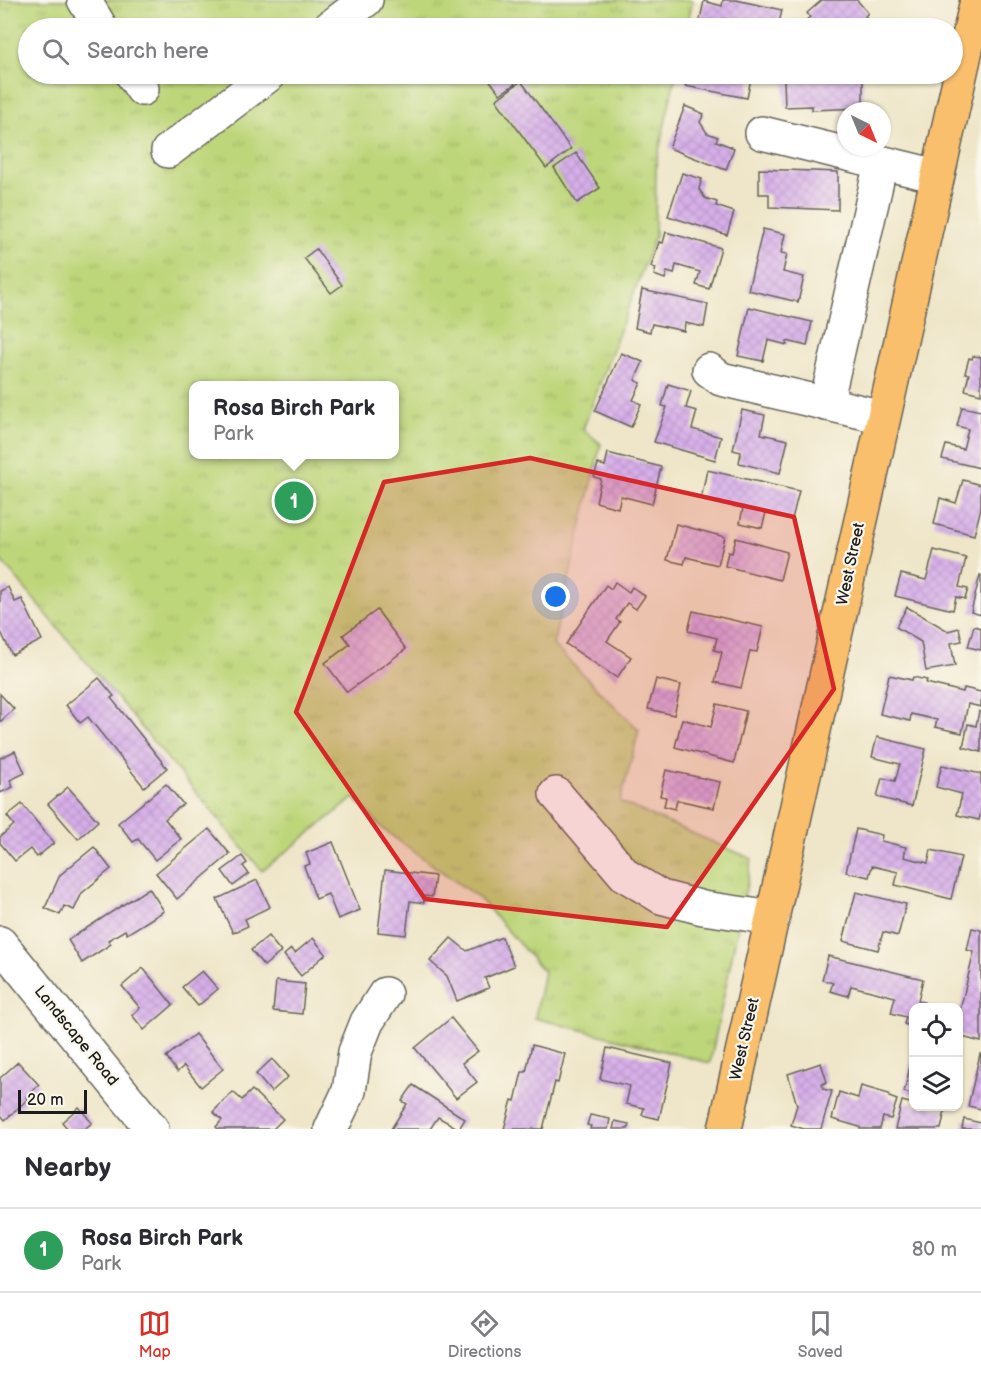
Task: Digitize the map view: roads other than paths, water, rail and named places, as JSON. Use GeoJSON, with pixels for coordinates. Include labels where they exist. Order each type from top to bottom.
{"type":"FeatureCollection","features":[{"type":"Feature","properties":{"kind":"main road","name":"West Street"},"geometry":{"type":"LineString","coordinates":[[963,62],[977,0]]}},
{"type":"Feature","properties":{"kind":"main road","name":"West Street"},"geometry":{"type":"LineString","coordinates":[[725,1129],[958,84]]}},
{"type":"Feature","properties":{"kind":"street"},"geometry":{"type":"LineString","coordinates":[[84,0],[95,18]]}},
{"type":"Feature","properties":{"kind":"street"},"geometry":{"type":"LineString","coordinates":[[342,18],[366,0]]}},
{"type":"Feature","properties":{"kind":"street"},"geometry":{"type":"LineString","coordinates":[[168,151],[257,84]]}},
{"type":"Feature","properties":{"kind":"street"},"geometry":{"type":"LineString","coordinates":[[762,133],[937,176]]}},
{"type":"Feature","properties":{"kind":"street"},"geometry":{"type":"LineString","coordinates":[[826,404],[881,163]]}},
{"type":"Feature","properties":{"kind":"street"},"geometry":{"type":"LineString","coordinates":[[709,370],[721,379],[883,417]]}},
{"type":"Feature","properties":{"kind":"street"},"geometry":{"type":"LineString","coordinates":[[556,794],[625,875],[661,897],[704,908],[773,918]]}},
{"type":"Feature","properties":{"kind":"street","name":"Landscape Road"},"geometry":{"type":"LineString","coordinates":[[0,943],[152,1129]]}},
{"type":"Feature","properties":{"kind":"street"},"geometry":{"type":"LineString","coordinates":[[331,1129],[349,1091],[355,1052],[367,1022],[385,994]]}},
{"type":"Feature","properties":{"kind":"place","name":"Rosa Birch Park"},"geometry":{"type":"Point","coordinates":[294,501]}}]}
